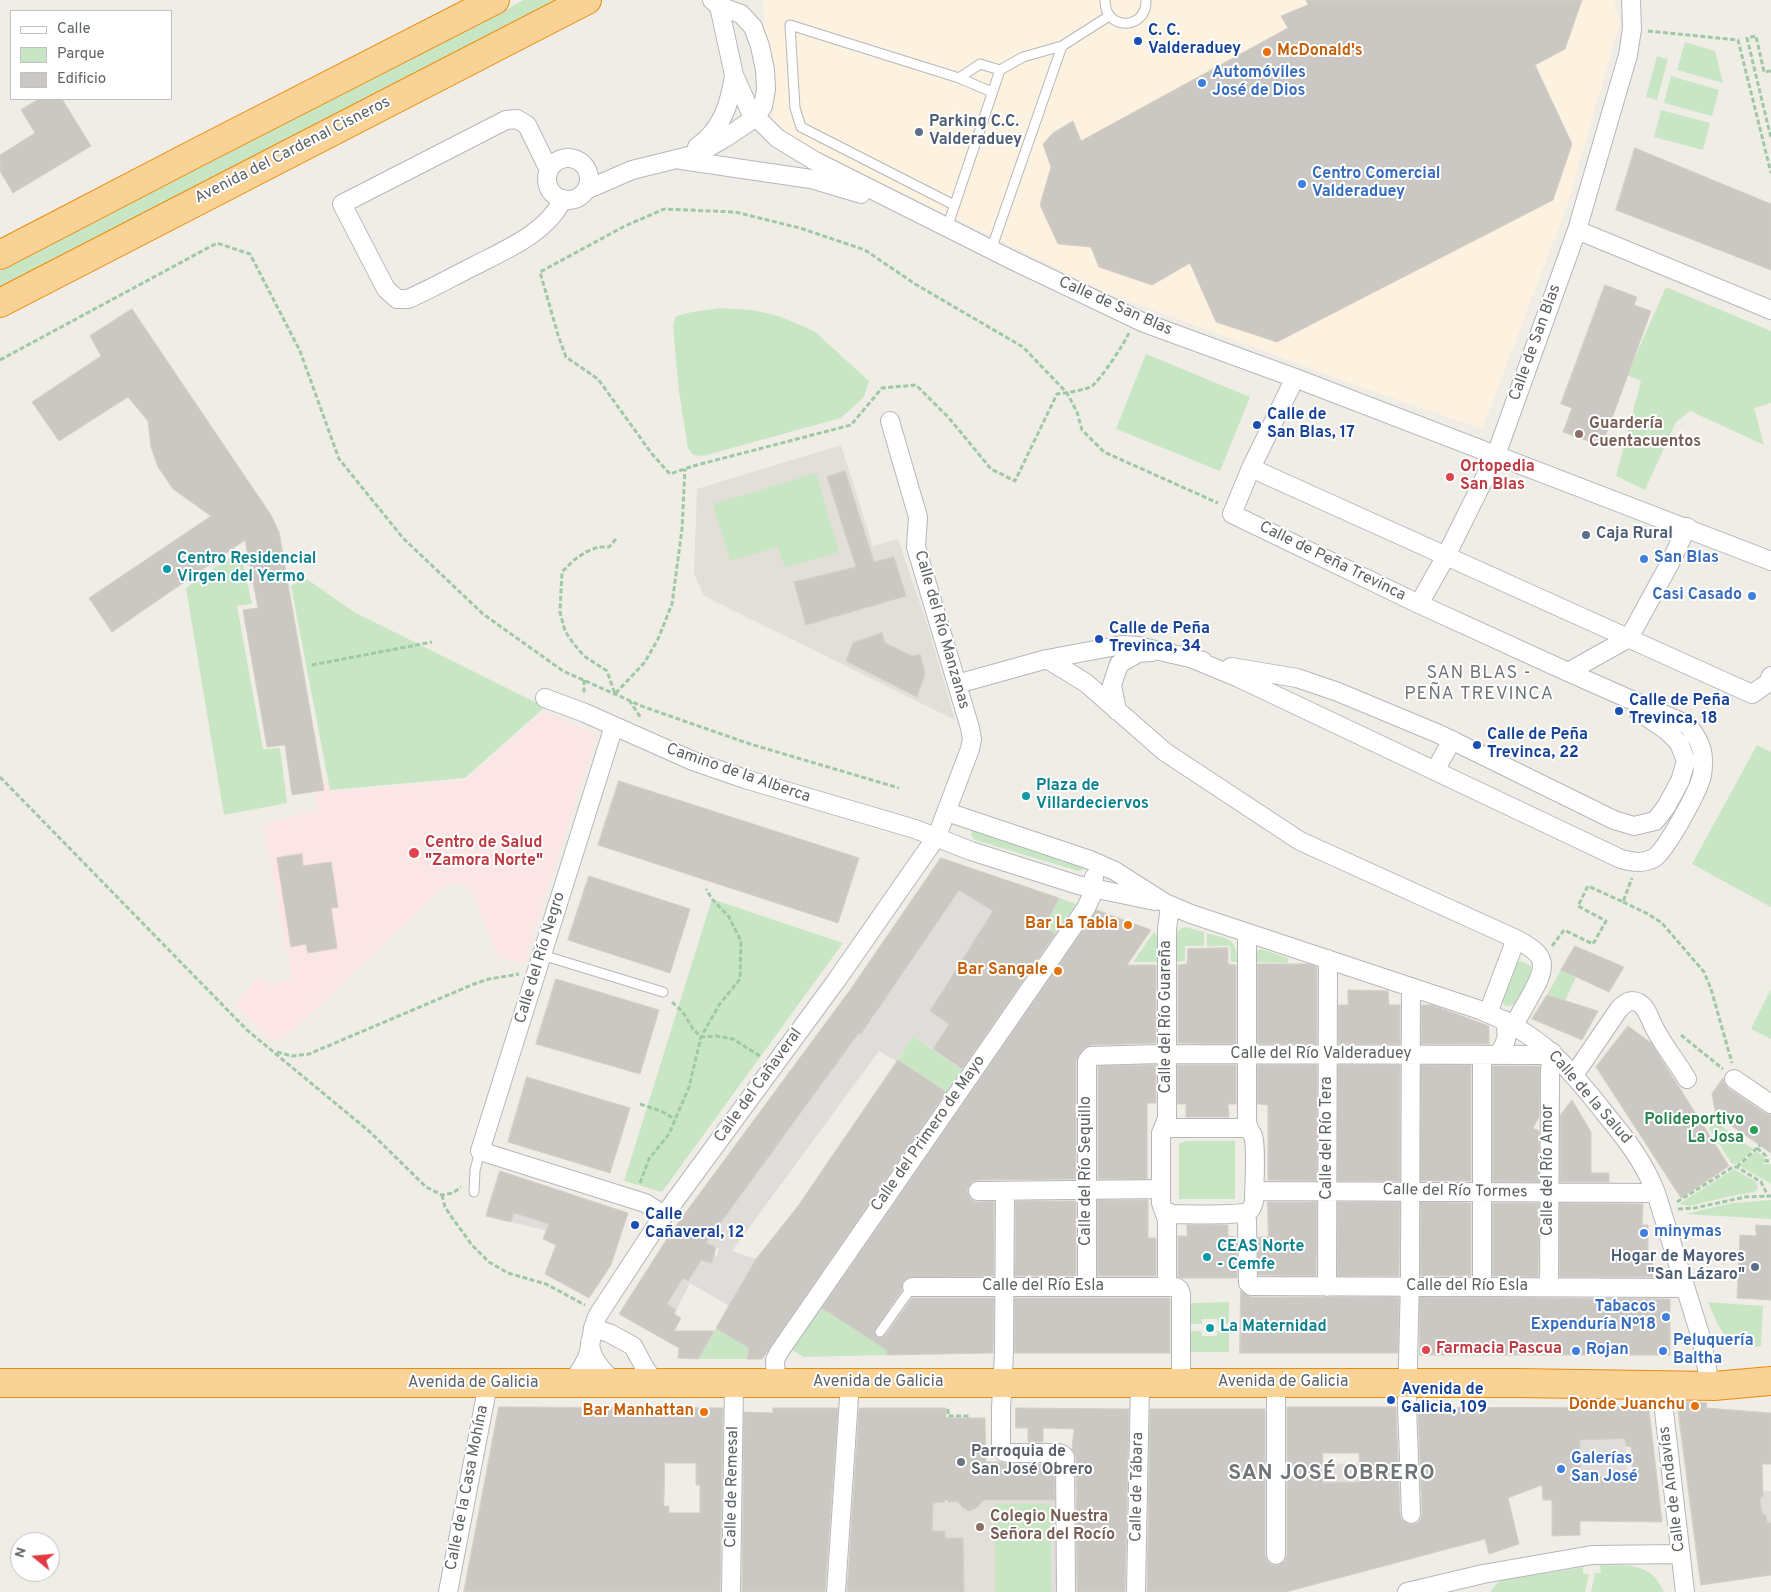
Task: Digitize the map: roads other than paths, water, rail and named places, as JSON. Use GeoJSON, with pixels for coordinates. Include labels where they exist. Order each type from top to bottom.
{"type":"FeatureCollection","features":[{"type":"Feature","properties":{"kind":"highway"},"geometry":{"type":"LineString","coordinates":[[0,255],[495,0]]}},
{"type":"Feature","properties":{"kind":"highway","name":"Avenida del Cardenal Cisneros"},"geometry":{"type":"LineString","coordinates":[[0,303],[587,0]]}},
{"type":"Feature","properties":{"kind":"highway","name":"Avenida de Galicia"},"geometry":{"type":"LineString","coordinates":[[0,1383],[1409,1383],[1714,1386],[1766,1380]]}},
{"type":"Feature","properties":{"kind":"street","name":"Calle de San Blas"},"geometry":{"type":"LineString","coordinates":[[1420,604],[1496,455],[1577,230],[1628,55],[1632,29],[1631,0]]}},
{"type":"Feature","properties":{"kind":"street","name":"Calle de San Blas"},"geometry":{"type":"LineString","coordinates":[[720,2],[734,75],[744,100],[755,118],[777,138],[792,148],[991,250],[1135,319],[1295,378],[1771,561]]}},
{"type":"Feature","properties":{"kind":"street","name":"Calle de San Blas"},"geometry":{"type":"LineString","coordinates":[[720,2],[741,14],[753,27],[760,46],[765,70],[766,89],[763,106],[755,118]]}},
{"type":"Feature","properties":{"kind":"street"},"geometry":{"type":"LineString","coordinates":[[678,159],[705,141],[717,126],[726,112],[734,75]]}},
{"type":"Feature","properties":{"kind":"street"},"geometry":{"type":"LineString","coordinates":[[563,199],[559,208],[526,238],[408,299],[397,299],[386,289],[342,204],[506,120],[517,119],[527,125],[549,170],[548,184],[550,191],[558,198],[563,199],[569,201],[576,199],[586,190],[632,170],[697,154],[755,118]]}},
{"type":"Feature","properties":{"kind":"street"},"geometry":{"type":"LineString","coordinates":[[549,170],[562,159],[573,159],[580,162],[589,174],[590,181],[586,190]]}},
{"type":"Feature","properties":{"kind":"street"},"geometry":{"type":"LineString","coordinates":[[678,159],[812,179],[911,210]]}},
{"type":"Feature","properties":{"kind":"street"},"geometry":{"type":"LineString","coordinates":[[1577,230],[1771,310]]}},
{"type":"Feature","properties":{"kind":"street","name":"Calle de Peña Trevinca"},"geometry":{"type":"LineString","coordinates":[[1193,659],[1239,678],[1621,859],[1637,863],[1654,858],[1666,846],[1678,826],[1702,776],[1703,759],[1700,742],[1688,725],[1420,604],[1232,514],[1251,468],[1295,378]]}},
{"type":"Feature","properties":{"kind":"street","name":"Calle del Río Manzanas"},"geometry":{"type":"LineString","coordinates":[[890,421],[918,517],[916,547],[970,728],[972,744],[937,836]]}},
{"type":"Feature","properties":{"kind":"street"},"geometry":{"type":"LineString","coordinates":[[1251,468],[1752,694],[1768,683],[1771,676]]}},
{"type":"Feature","properties":{"kind":"street"},"geometry":{"type":"LineString","coordinates":[[1568,672],[1629,638],[1687,528]]}},
{"type":"Feature","properties":{"kind":"street","name":"Calle de Peña Trevinca"},"geometry":{"type":"LineString","coordinates":[[957,684],[1047,659],[1100,648],[1122,645],[1138,646],[1193,659],[1297,678],[1338,692],[1452,740],[1614,820],[1634,826],[1655,821],[1666,807],[1680,780],[1686,761],[1679,743],[1666,730],[1645,715],[1568,672]]}},
{"type":"Feature","properties":{"kind":"street","name":"Calle de Peña Trevinca"},"geometry":{"type":"LineString","coordinates":[[1117,711],[1112,685],[1119,664],[1138,653],[1158,651]]}},
{"type":"Feature","properties":{"kind":"street"},"geometry":{"type":"LineString","coordinates":[[1047,659],[1086,683],[1165,752],[1300,841],[1516,939],[1537,952],[1542,961],[1543,970],[1540,978],[1502,1020]]}},
{"type":"Feature","properties":{"kind":"street","name":"Camino de la Alberca"},"geometry":{"type":"LineString","coordinates":[[545,698],[614,726],[666,750],[727,773],[937,836]]}},
{"type":"Feature","properties":{"kind":"street","name":"Calle del Río Negro"},"geometry":{"type":"LineString","coordinates":[[480,1152],[614,726]]}},
{"type":"Feature","properties":{"kind":"street"},"geometry":{"type":"LineString","coordinates":[[1435,771],[1452,740]]}},
{"type":"Feature","properties":{"kind":"street"},"geometry":{"type":"LineString","coordinates":[[1674,791],[1690,801]]}},
{"type":"Feature","properties":{"kind":"street"},"geometry":{"type":"LineString","coordinates":[[947,812],[1090,860],[1115,871],[1170,906]]}},
{"type":"Feature","properties":{"kind":"street"},"geometry":{"type":"LineString","coordinates":[[937,836],[971,850],[1093,888],[1170,906]]}},
{"type":"Feature","properties":{"kind":"street","name":"Calle del Cañaveral"},"geometry":{"type":"LineString","coordinates":[[571,1383],[584,1363],[591,1335],[602,1308],[664,1216],[836,981],[937,836]]}},
{"type":"Feature","properties":{"kind":"street"},"geometry":{"type":"LineString","coordinates":[[1090,860],[1094,876],[1093,888]]}},
{"type":"Feature","properties":{"kind":"street","name":"Calle del Primero de Mayo"},"geometry":{"type":"LineString","coordinates":[[776,1383],[775,1360],[778,1352],[1086,908],[1093,888]]}},
{"type":"Feature","properties":{"kind":"street","name":"Calle de la Salud"},"geometry":{"type":"LineString","coordinates":[[1170,906],[1411,987],[1502,1020],[1529,1034],[1552,1052],[1574,1075],[1634,1150],[1648,1174],[1658,1200],[1705,1353],[1709,1378],[1714,1386]]}},
{"type":"Feature","properties":{"kind":"street","name":"Calle del Río Guareña"},"geometry":{"type":"LineString","coordinates":[[1165,1128],[1167,1119],[1167,929],[1170,906]]}},
{"type":"Feature","properties":{"kind":"street"},"geometry":{"type":"LineString","coordinates":[[1165,1211],[1172,1214],[1245,1213],[1253,1205],[1254,1141],[1248,1123],[1247,933]]}},
{"type":"Feature","properties":{"kind":"street"},"geometry":{"type":"LineString","coordinates":[[1482,1287],[1482,1192],[1490,1055],[1502,1049],[1506,1038],[1507,1029],[1502,1020],[1516,939]]}},
{"type":"Feature","properties":{"kind":"street","name":"Calle del Río Tera"},"geometry":{"type":"LineString","coordinates":[[1327,1286],[1328,959]]}},
{"type":"Feature","properties":{"kind":"street"},"geometry":{"type":"LineString","coordinates":[[1411,987],[1410,1286],[1407,1405],[1411,1514]]}},
{"type":"Feature","properties":{"kind":"street"},"geometry":{"type":"LineString","coordinates":[[1574,1075],[1619,1009],[1632,1001],[1639,1003],[1644,1008],[1657,1033],[1687,1079]]}},
{"type":"Feature","properties":{"kind":"street","name":"Calle del Río Valderaduey"},"geometry":{"type":"LineString","coordinates":[[1090,1057],[1095,1054],[1540,1055],[1552,1052]]}},
{"type":"Feature","properties":{"kind":"street","name":"Calle del Río Amor"},"geometry":{"type":"LineString","coordinates":[[1549,1287],[1550,1071],[1552,1052]]}},
{"type":"Feature","properties":{"kind":"street","name":"Calle del Río Sequillo"},"geometry":{"type":"LineString","coordinates":[[1087,1287],[1087,1062],[1090,1057]]}},
{"type":"Feature","properties":{"kind":"street"},"geometry":{"type":"LineString","coordinates":[[1734,1079],[1771,1104]]}},
{"type":"Feature","properties":{"kind":"street"},"geometry":{"type":"LineString","coordinates":[[1181,1383],[1181,1294],[1179,1289],[1171,1286],[1167,1220],[1161,1205],[1161,1137],[1165,1128],[1243,1128],[1250,1131]]}},
{"type":"Feature","properties":{"kind":"street"},"geometry":{"type":"LineString","coordinates":[[480,1152],[645,1203],[664,1216]]}},
{"type":"Feature","properties":{"kind":"street"},"geometry":{"type":"LineString","coordinates":[[978,1191],[1161,1189]]}},
{"type":"Feature","properties":{"kind":"street"},"geometry":{"type":"LineString","coordinates":[[1005,1191],[1001,1447],[1003,1451],[1008,1453],[1058,1453],[1066,1459],[1066,1592]]}},
{"type":"Feature","properties":{"kind":"street","name":"Calle del Río Tormes"},"geometry":{"type":"LineString","coordinates":[[1254,1191],[1549,1192],[1658,1200]]}},
{"type":"Feature","properties":{"kind":"street","name":"Calle del Río Esla"},"geometry":{"type":"LineString","coordinates":[[1245,1213],[1247,1221],[1249,1285],[1685,1288]]}},
{"type":"Feature","properties":{"kind":"street","name":"Calle del Río Esla"},"geometry":{"type":"LineString","coordinates":[[912,1287],[1171,1286]]}},
{"type":"Feature","properties":{"kind":"street"},"geometry":{"type":"LineString","coordinates":[[616,1382],[595,1359],[591,1349],[591,1335],[609,1333],[633,1346],[646,1370],[656,1383]]}},
{"type":"Feature","properties":{"kind":"street","name":"Calle de Remesal"},"geometry":{"type":"LineString","coordinates":[[732,1592],[734,1383]]}},
{"type":"Feature","properties":{"kind":"street","name":"Calle de Tábara"},"geometry":{"type":"LineString","coordinates":[[1136,1592],[1140,1383]]}},
{"type":"Feature","properties":{"kind":"street"},"geometry":{"type":"LineString","coordinates":[[1276,1383],[1276,1555]]}},
{"type":"Feature","properties":{"kind":"street","name":"Calle de la Casa Mohína"},"geometry":{"type":"LineString","coordinates":[[448,1592],[488,1384]]}},
{"type":"Feature","properties":{"kind":"street"},"geometry":{"type":"LineString","coordinates":[[836,1592],[850,1384]]}},
{"type":"Feature","properties":{"kind":"street","name":"Calle de Andavías"},"geometry":{"type":"LineString","coordinates":[[1661,1385],[1685,1592]]}},
{"type":"Feature","properties":{"kind":"street"},"geometry":{"type":"LineString","coordinates":[[1407,1592],[1466,1585],[1511,1568],[1592,1555],[1681,1554]]}},
{"type":"Feature","properties":{"kind":"lane"},"geometry":{"type":"LineString","coordinates":[[1105,0],[1109,16],[1122,24],[1134,22],[1142,16],[1145,11],[1146,0]]}},
{"type":"Feature","properties":{"kind":"lane"},"geometry":{"type":"LineString","coordinates":[[947,228],[1000,70],[1023,57],[1062,46],[1109,16]]}},
{"type":"Feature","properties":{"kind":"lane"},"geometry":{"type":"LineString","coordinates":[[954,205],[801,128],[795,108],[790,25],[959,78],[992,92]]}},
{"type":"Feature","properties":{"kind":"lane"},"geometry":{"type":"LineString","coordinates":[[991,250],[1062,46]]}},
{"type":"Feature","properties":{"kind":"lane"},"geometry":{"type":"LineString","coordinates":[[959,78],[980,64],[1000,70]]}},
{"type":"Feature","properties":{"kind":"lane"},"geometry":{"type":"LineString","coordinates":[[542,955],[663,992]]}},
{"type":"Feature","properties":{"kind":"lane","name":"Calle del Río Negro"},"geometry":{"type":"LineString","coordinates":[[474,1192],[475,1170],[480,1152]]}},
{"type":"Feature","properties":{"kind":"lane"},"geometry":{"type":"LineString","coordinates":[[880,1332],[912,1287]]}},
{"type":"Feature","properties":{"kind":"place","name":"C. C. Valderaduey"},"geometry":{"type":"Point","coordinates":[1138,41]}},
{"type":"Feature","properties":{"kind":"place","name":"McDonald's"},"geometry":{"type":"Point","coordinates":[1267,52]}},
{"type":"Feature","properties":{"kind":"place","name":"Automóviles José de Dios"},"geometry":{"type":"Point","coordinates":[1202,83]}},
{"type":"Feature","properties":{"kind":"place","name":"Parking C.C. Valderaduey"},"geometry":{"type":"Point","coordinates":[919,132]}},
{"type":"Feature","properties":{"kind":"place","name":"Centro Comercial Valderaduey"},"geometry":{"type":"Point","coordinates":[1302,184]}},
{"type":"Feature","properties":{"kind":"place","name":"Calle de San Blas, 17"},"geometry":{"type":"Point","coordinates":[1257,425]}},
{"type":"Feature","properties":{"kind":"place","name":"Guardería Cuentacuentos"},"geometry":{"type":"Point","coordinates":[1579,434]}},
{"type":"Feature","properties":{"kind":"place","name":"Ortopedia San Blas"},"geometry":{"type":"Point","coordinates":[1450,477]}},
{"type":"Feature","properties":{"kind":"place","name":"Caja Rural"},"geometry":{"type":"Point","coordinates":[1586,535]}},
{"type":"Feature","properties":{"kind":"place","name":"San Blas"},"geometry":{"type":"Point","coordinates":[1644,559]}},
{"type":"Feature","properties":{"kind":"place","name":"Centro Residencial Virgen del Yermo"},"geometry":{"type":"Point","coordinates":[167,569]}},
{"type":"Feature","properties":{"kind":"place","name":"Casi Casado"},"geometry":{"type":"Point","coordinates":[1752,596]}},
{"type":"Feature","properties":{"kind":"place","name":"Calle de Peña Trevinca, 34"},"geometry":{"type":"Point","coordinates":[1099,639]}},
{"type":"Feature","properties":{"kind":"place","name":"Calle de Peña Trevinca, 18"},"geometry":{"type":"Point","coordinates":[1619,711]}},
{"type":"Feature","properties":{"kind":"place","name":"Calle de Peña Trevinca, 22"},"geometry":{"type":"Point","coordinates":[1477,745]}},
{"type":"Feature","properties":{"kind":"place","name":"Plaza de Villardeciervos"},"geometry":{"type":"Point","coordinates":[1026,796]}},
{"type":"Feature","properties":{"kind":"place","name":"Centro de Salud \"Zamora Norte\""},"geometry":{"type":"Point","coordinates":[414,853]}},
{"type":"Feature","properties":{"kind":"place","name":"Bar La Tabla"},"geometry":{"type":"Point","coordinates":[1128,925]}},
{"type":"Feature","properties":{"kind":"place","name":"Bar Sangale"},"geometry":{"type":"Point","coordinates":[1058,971]}},
{"type":"Feature","properties":{"kind":"place","name":"Polideportivo La Josa"},"geometry":{"type":"Point","coordinates":[1754,1130]}},
{"type":"Feature","properties":{"kind":"place","name":"Calle Cañaveral, 12"},"geometry":{"type":"Point","coordinates":[635,1225]}},
{"type":"Feature","properties":{"kind":"place","name":"minymas"},"geometry":{"type":"Point","coordinates":[1644,1233]}},
{"type":"Feature","properties":{"kind":"place","name":"CEAS Norte - Cemfe"},"geometry":{"type":"Point","coordinates":[1207,1257]}},
{"type":"Feature","properties":{"kind":"place","name":"Hogar de Mayores \"San Lázaro\""},"geometry":{"type":"Point","coordinates":[1755,1267]}},
{"type":"Feature","properties":{"kind":"place","name":"Tabacos Expenduría Nº18"},"geometry":{"type":"Point","coordinates":[1666,1317]}},
{"type":"Feature","properties":{"kind":"place","name":"La Maternidad"},"geometry":{"type":"Point","coordinates":[1210,1328]}},
{"type":"Feature","properties":{"kind":"place","name":"Farmacia Pascua"},"geometry":{"type":"Point","coordinates":[1426,1350]}},
{"type":"Feature","properties":{"kind":"place","name":"Rojan"},"geometry":{"type":"Point","coordinates":[1576,1351]}},
{"type":"Feature","properties":{"kind":"place","name":"Peluquería Baltha"},"geometry":{"type":"Point","coordinates":[1663,1351]}},
{"type":"Feature","properties":{"kind":"place","name":"Avenida de Galicia, 109"},"geometry":{"type":"Point","coordinates":[1391,1400]}},
{"type":"Feature","properties":{"kind":"place","name":"Donde Juanchu"},"geometry":{"type":"Point","coordinates":[1695,1406]}},
{"type":"Feature","properties":{"kind":"place","name":"Bar Manhattan"},"geometry":{"type":"Point","coordinates":[704,1412]}},
{"type":"Feature","properties":{"kind":"place","name":"Parroquia de San José Obrero"},"geometry":{"type":"Point","coordinates":[961,1462]}},
{"type":"Feature","properties":{"kind":"place","name":"Galerías San José"},"geometry":{"type":"Point","coordinates":[1561,1469]}},
{"type":"Feature","properties":{"kind":"place","name":"Colegio Nuestra Señora del Rocío"},"geometry":{"type":"Point","coordinates":[980,1527]}},
{"type":"Feature","properties":{"kind":"district","name":"SAN BLAS - PEÑA TREVINCA"},"geometry":{"type":"Point","coordinates":[1479,684]}},
{"type":"Feature","properties":{"kind":"district","name":"SAN JOSÉ OBRERO"},"geometry":{"type":"Point","coordinates":[1332,1475]}}]}
